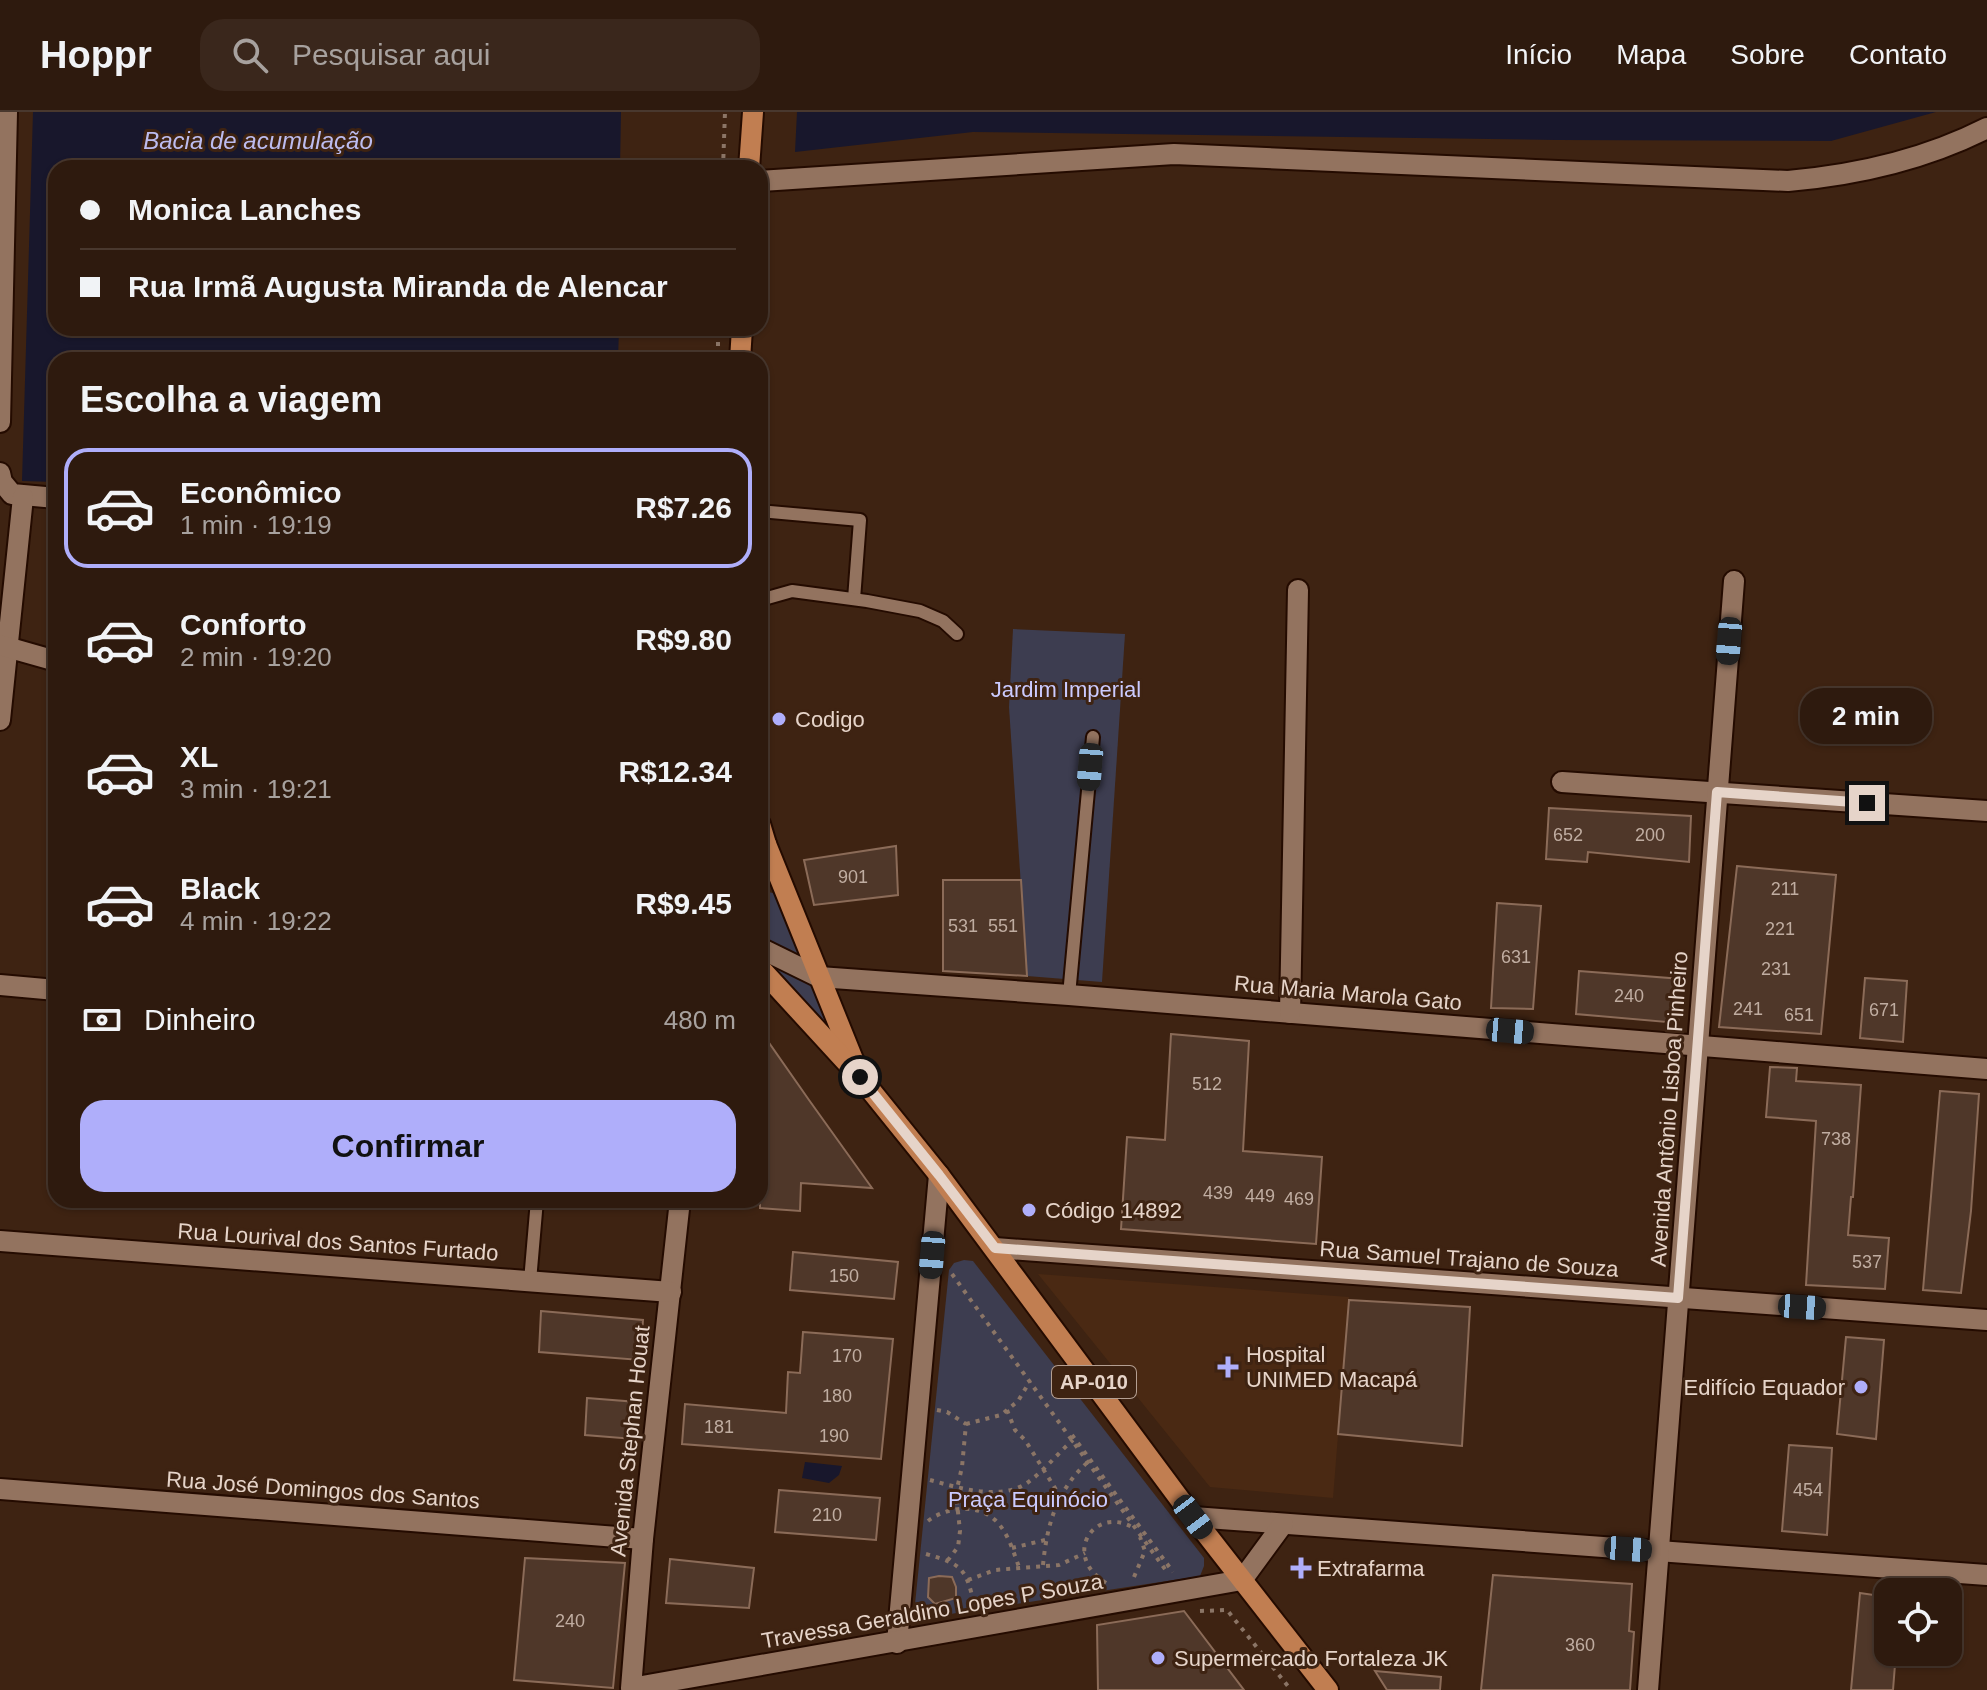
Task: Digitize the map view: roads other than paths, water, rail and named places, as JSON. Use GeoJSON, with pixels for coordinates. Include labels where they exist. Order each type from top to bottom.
{"type":"FeatureCollection","features":[{"type":"Feature","properties":{"kind":"main road"},"geometry":{"type":"LineString","coordinates":[[750,160],[753,112]]}},
{"type":"Feature","properties":{"kind":"main road","name":"AP-010"},"geometry":{"type":"LineString","coordinates":[[768,849],[860,1077]]}},
{"type":"Feature","properties":{"kind":"main road","name":"AP-010"},"geometry":{"type":"LineString","coordinates":[[768,977],[860,1077],[939,1175],[1319,1685]]}},
{"type":"Feature","properties":{"kind":"street"},"geometry":{"type":"LineString","coordinates":[[0,422],[7,112]]}},
{"type":"Feature","properties":{"kind":"street"},"geometry":{"type":"LineString","coordinates":[[768,180],[1174,154],[1788,181],[1836,177],[1901,162],[1966,139],[1987,128]]}},
{"type":"Feature","properties":{"kind":"street"},"geometry":{"type":"LineString","coordinates":[[0,473],[2,482],[12,494],[48,498]]}},
{"type":"Feature","properties":{"kind":"street"},"geometry":{"type":"LineString","coordinates":[[0,720],[3,646],[23,497]]}},
{"type":"Feature","properties":{"kind":"street","name":"Avenida Antônio Lisboa Pinheiro"},"geometry":{"type":"LineString","coordinates":[[1648,1690],[1734,581]]}},
{"type":"Feature","properties":{"kind":"street"},"geometry":{"type":"LineString","coordinates":[[1290,1013],[1298,590]]}},
{"type":"Feature","properties":{"kind":"street"},"geometry":{"type":"LineString","coordinates":[[3,646],[48,659]]}},
{"type":"Feature","properties":{"kind":"street"},"geometry":{"type":"LineString","coordinates":[[1562,782],[1987,811]]}},
{"type":"Feature","properties":{"kind":"street","name":"Rua Maria Marola Gato"},"geometry":{"type":"LineString","coordinates":[[768,952],[819,977],[1987,1069]]}},
{"type":"Feature","properties":{"kind":"street"},"geometry":{"type":"LineString","coordinates":[[0,985],[48,989]]}},
{"type":"Feature","properties":{"kind":"street"},"geometry":{"type":"LineString","coordinates":[[897,1643],[939,1175]]}},
{"type":"Feature","properties":{"kind":"street","name":"Avenida Stephan Houat"},"geometry":{"type":"LineString","coordinates":[[631,1688],[643,1539],[679,1208]]}},
{"type":"Feature","properties":{"kind":"street","name":"Rua Lourival dos Santos Furtado"},"geometry":{"type":"LineString","coordinates":[[0,1241],[671,1292]]}},
{"type":"Feature","properties":{"kind":"street","name":"Rua Samuel Trajano de Souza"},"geometry":{"type":"LineString","coordinates":[[995,1248],[1987,1320]]}},
{"type":"Feature","properties":{"kind":"street","name":"Rua José Domingos dos Santos"},"geometry":{"type":"LineString","coordinates":[[0,1489],[643,1539]]}},
{"type":"Feature","properties":{"kind":"street"},"geometry":{"type":"LineString","coordinates":[[1193,1517],[1987,1575]]}},
{"type":"Feature","properties":{"kind":"street"},"geometry":{"type":"LineString","coordinates":[[1242,1580],[1283,1524]]}},
{"type":"Feature","properties":{"kind":"street","name":"Travessa Geraldino Lopes P Souza"},"geometry":{"type":"LineString","coordinates":[[631,1688],[1242,1580]]}},
{"type":"Feature","properties":{"kind":"lane"},"geometry":{"type":"LineString","coordinates":[[768,512],[860,520],[854,599]]}},
{"type":"Feature","properties":{"kind":"lane"},"geometry":{"type":"LineString","coordinates":[[768,598],[792,591],[920,611],[943,621],[957,634]]}},
{"type":"Feature","properties":{"kind":"lane"},"geometry":{"type":"LineString","coordinates":[[1069,995],[1093,737]]}},
{"type":"Feature","properties":{"kind":"lane"},"geometry":{"type":"LineString","coordinates":[[530,1281],[536,1208]]}},
{"type":"Feature","properties":{"kind":"water","name":"Bacia de acumulação"},"geometry":{"type":"Polygon","coordinates":[[[33,112],[621,112],[620,160],[48,160],[48,336],[619,336],[618,352],[48,352],[48,482],[22,481],[33,112]]]}},
{"type":"Feature","properties":{"kind":"water"},"geometry":{"type":"Polygon","coordinates":[[[797,112],[1936,112],[1831,141],[973,132],[795,152],[797,112]]]}},
{"type":"Feature","properties":{"kind":"water"},"geometry":{"type":"Polygon","coordinates":[[[805,1462],[842,1466],[839,1475],[829,1483],[802,1478],[805,1462]]]}},
{"type":"Feature","properties":{"kind":"place","name":"Codigo"},"geometry":{"type":"Point","coordinates":[779,719]}},
{"type":"Feature","properties":{"kind":"place","name":"Código 14892"},"geometry":{"type":"Point","coordinates":[1029,1210]}},
{"type":"Feature","properties":{"kind":"place","name":"Hospital UNIMED Macapá"},"geometry":{"type":"Point","coordinates":[1228,1367]}},
{"type":"Feature","properties":{"kind":"place","name":"Edifício Equador"},"geometry":{"type":"Point","coordinates":[1861,1387]}},
{"type":"Feature","properties":{"kind":"place","name":"Extrafarma"},"geometry":{"type":"Point","coordinates":[1301,1568]}},
{"type":"Feature","properties":{"kind":"place","name":"Supermercado Fortaleza JK"},"geometry":{"type":"Point","coordinates":[1158,1658]}},
{"type":"Feature","properties":{"kind":"park label","name":"Jardim Imperial"},"geometry":{"type":"Point","coordinates":[1066,689]}},
{"type":"Feature","properties":{"kind":"park label","name":"Praça Equinócio"},"geometry":{"type":"Point","coordinates":[1028,1499]}}]}
